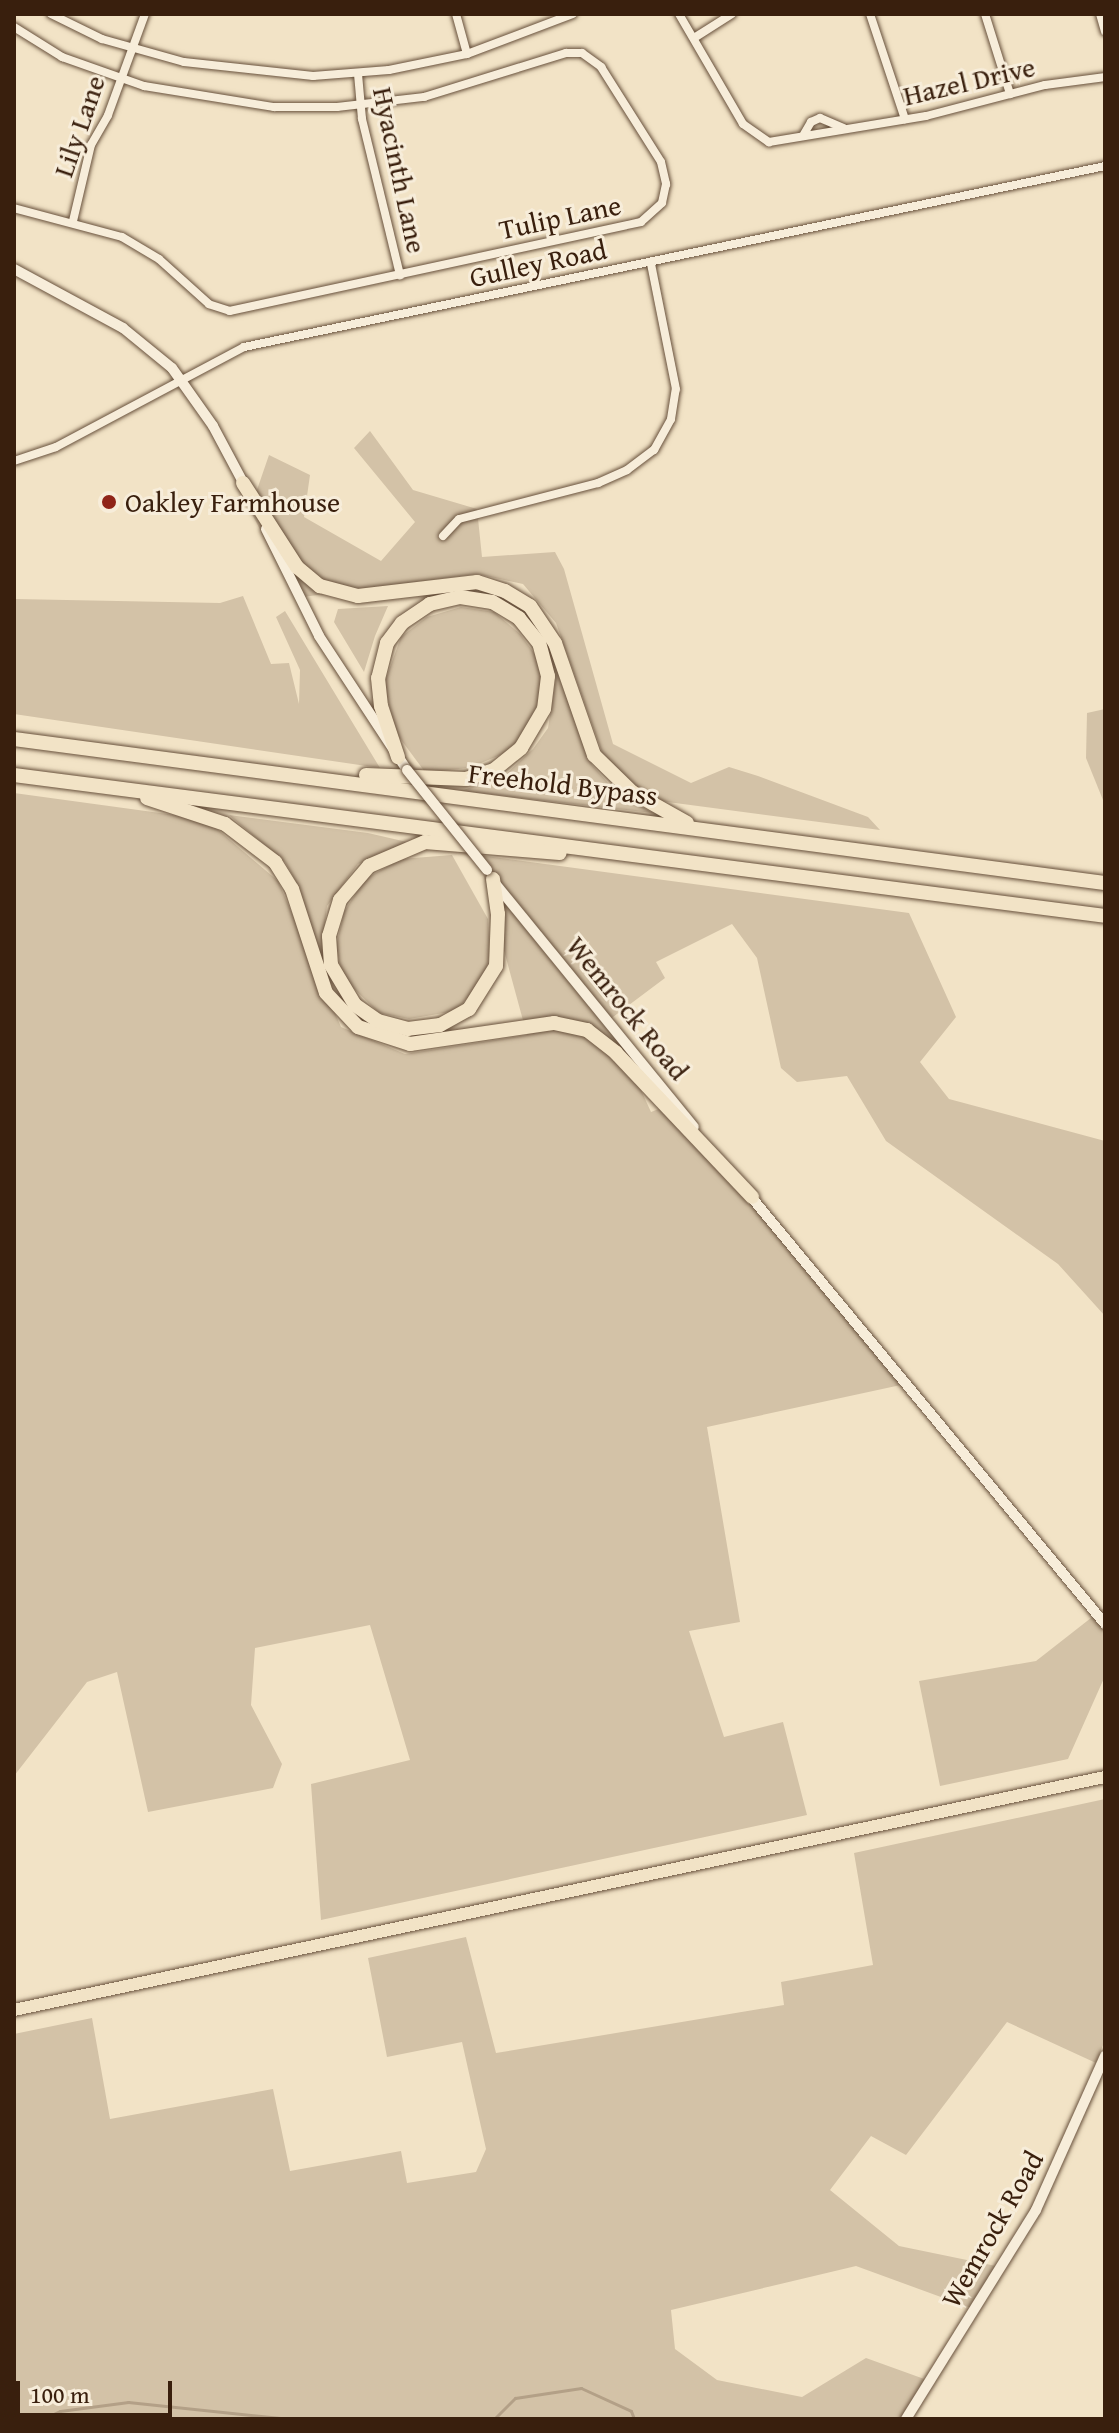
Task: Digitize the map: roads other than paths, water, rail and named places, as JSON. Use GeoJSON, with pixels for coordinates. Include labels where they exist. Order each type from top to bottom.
{"type":"FeatureCollection","features":[{"type":"Feature","properties":{"kind":"highway"},"geometry":{"type":"LineString","coordinates":[[243,483],[297,567],[320,586],[358,596],[477,582],[505,591],[530,606],[555,643],[594,755],[632,792],[695,827]]}},
{"type":"Feature","properties":{"kind":"highway"},"geometry":{"type":"LineString","coordinates":[[155,757],[418,779],[477,777],[521,748],[547,697],[542,650],[519,618],[492,602],[460,597],[430,604],[402,623],[387,643],[378,678],[381,706],[398,757]]}},
{"type":"Feature","properties":{"kind":"highway","name":"Freehold Bypass"},"geometry":{"type":"LineString","coordinates":[[14,739],[1105,883]]}},
{"type":"Feature","properties":{"kind":"highway"},"geometry":{"type":"LineString","coordinates":[[14,775],[1105,916]]}},
{"type":"Feature","properties":{"kind":"highway"},"geometry":{"type":"LineString","coordinates":[[112,788],[206,816],[267,854],[292,889],[326,993],[358,1027],[389,1041],[423,1044],[547,1024],[579,1026],[616,1053],[752,1197]]}},
{"type":"Feature","properties":{"kind":"highway"},"geometry":{"type":"LineString","coordinates":[[490,875],[498,914],[496,966],[489,985],[469,1009],[440,1025],[408,1029],[378,1021],[355,1005],[331,965],[330,929],[347,887],[384,856],[425,842],[663,858]]}},
{"type":"Feature","properties":{"kind":"main road"},"geometry":{"type":"LineString","coordinates":[[14,2010],[1105,1777]]}},
{"type":"Feature","properties":{"kind":"street"},"geometry":{"type":"LineString","coordinates":[[51,14],[132,48],[227,70],[358,74],[467,54],[573,14]]}},
{"type":"Feature","properties":{"kind":"street","name":"Lily Lane"},"geometry":{"type":"LineString","coordinates":[[73,221],[87,156],[145,14]]}},
{"type":"Feature","properties":{"kind":"street"},"geometry":{"type":"LineString","coordinates":[[456,14],[467,54]]}},
{"type":"Feature","properties":{"kind":"street","name":"Hazel Drive"},"geometry":{"type":"LineString","coordinates":[[679,14],[753,135],[779,143],[804,134],[905,119],[1010,94],[1105,77]]}},
{"type":"Feature","properties":{"kind":"street"},"geometry":{"type":"LineString","coordinates":[[694,38],[732,14]]}},
{"type":"Feature","properties":{"kind":"street"},"geometry":{"type":"LineString","coordinates":[[870,14],[905,119]]}},
{"type":"Feature","properties":{"kind":"street"},"geometry":{"type":"LineString","coordinates":[[985,14],[1010,94]]}},
{"type":"Feature","properties":{"kind":"street"},"geometry":{"type":"LineString","coordinates":[[1100,14],[1105,31]]}},
{"type":"Feature","properties":{"kind":"street","name":"Tulip Lane"},"geometry":{"type":"LineString","coordinates":[[14,27],[62,57],[119,79],[248,105],[360,105],[470,87],[566,53],[582,53],[601,67],[665,175],[662,203],[641,222],[400,275],[221,310],[142,247],[73,221],[14,208]]}},
{"type":"Feature","properties":{"kind":"street","name":"Hyacinth Lane"},"geometry":{"type":"LineString","coordinates":[[358,74],[360,105],[400,275]]}},
{"type":"Feature","properties":{"kind":"street","name":"Hazel Drive"},"geometry":{"type":"LineString","coordinates":[[804,134],[811,122],[820,118],[844,128]]}},
{"type":"Feature","properties":{"kind":"street","name":"Gulley Road"},"geometry":{"type":"LineString","coordinates":[[14,461],[56,447],[227,353],[279,339],[651,264],[1105,166]]}},
{"type":"Feature","properties":{"kind":"street"},"geometry":{"type":"LineString","coordinates":[[443,536],[459,519],[598,483],[627,470],[654,450],[671,419],[676,389],[651,264]]}},
{"type":"Feature","properties":{"kind":"street"},"geometry":{"type":"LineString","coordinates":[[14,269],[123,328],[180,377]]}},
{"type":"Feature","properties":{"kind":"street","name":"Wemrock Road"},"geometry":{"type":"LineString","coordinates":[[180,377],[243,483],[319,636],[407,770],[752,1197],[1105,1624]]}},
{"type":"Feature","properties":{"kind":"street","name":"Wemrock Road"},"geometry":{"type":"LineString","coordinates":[[906,2419],[1036,2210],[1105,2056]]}},
{"type":"Feature","properties":{"kind":"waterway"},"geometry":{"type":"LineString","coordinates":[[494,2419],[515,2398],[581,2388],[631,2411],[634,2419]]}},
{"type":"Feature","properties":{"kind":"waterway"},"geometry":{"type":"LineString","coordinates":[[43,2419],[60,2411],[128,2402],[290,2419]]}},
{"type":"Feature","properties":{"kind":"place","name":"Oakley Farmhouse"},"geometry":{"type":"Point","coordinates":[109,502]}}]}
